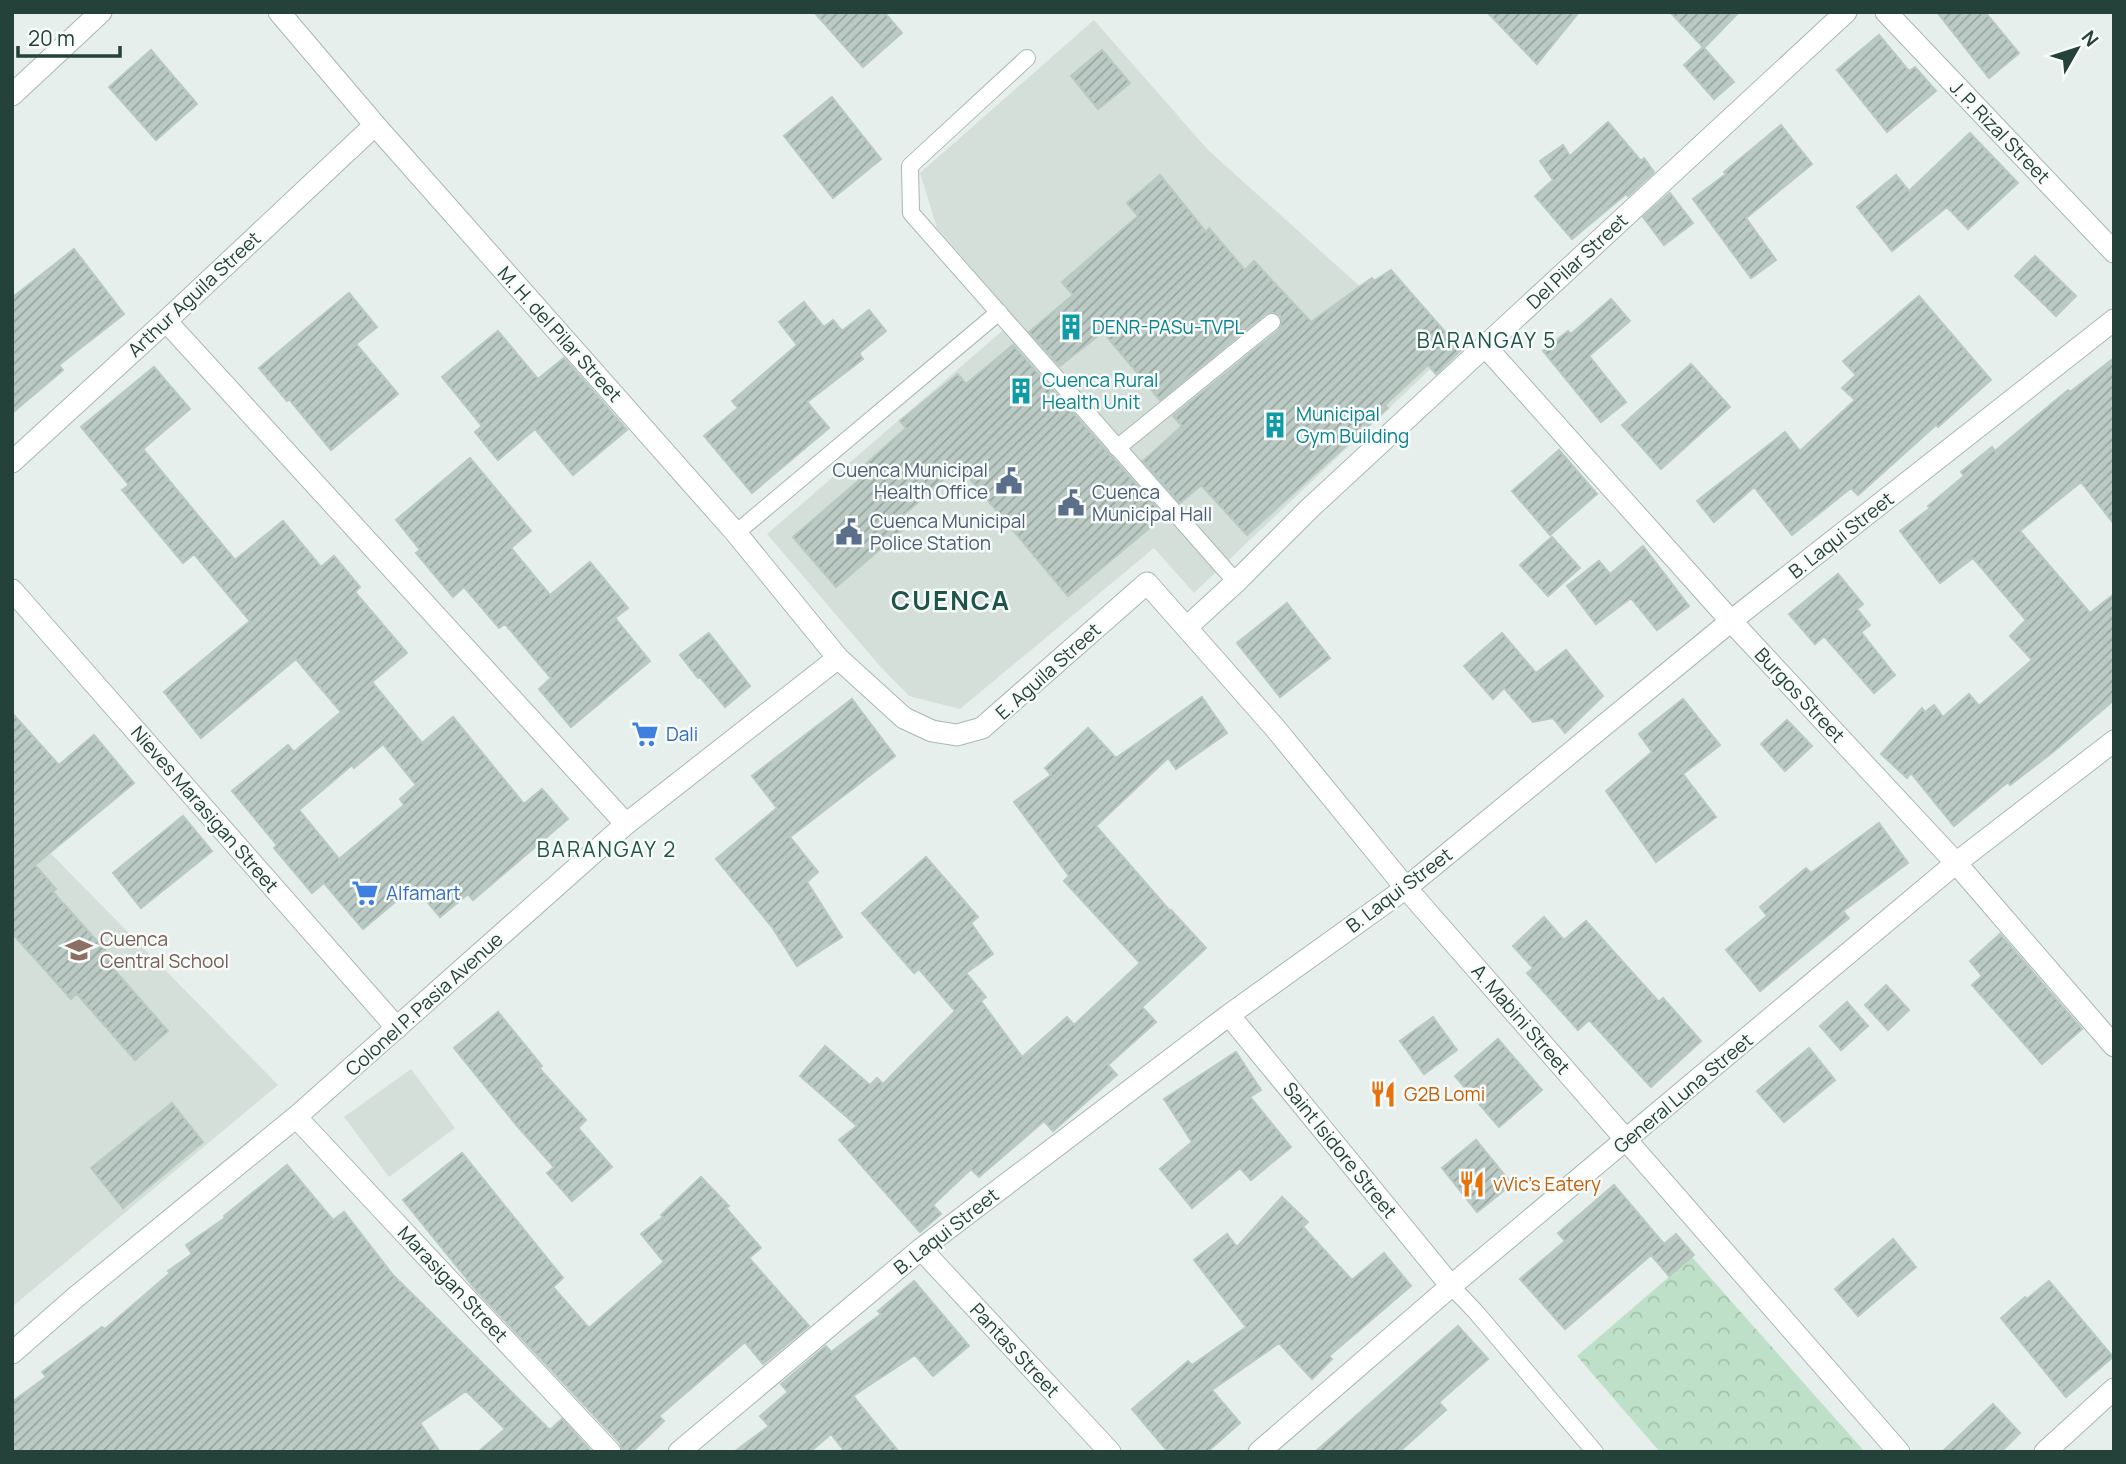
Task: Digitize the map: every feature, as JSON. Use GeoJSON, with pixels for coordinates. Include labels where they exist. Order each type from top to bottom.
{"type":"FeatureCollection","features":[{"type":"Feature","properties":{"kind":"street"},"geometry":{"type":"LineString","coordinates":[[12,95],[101,12]]}},
{"type":"Feature","properties":{"kind":"street","name":"M. H. del Pilar Street"},"geometry":{"type":"LineString","coordinates":[[279,12],[374,125],[736,533],[838,658]]}},
{"type":"Feature","properties":{"kind":"street","name":"Del Pilar Street"},"geometry":{"type":"LineString","coordinates":[[1187,627],[1309,509],[1846,12]]}},
{"type":"Feature","properties":{"kind":"street","name":"J. P. Rizal Street"},"geometry":{"type":"LineString","coordinates":[[1886,12],[2114,252]]}},
{"type":"Feature","properties":{"kind":"street","name":"Arthur Aguila Street"},"geometry":{"type":"LineString","coordinates":[[12,462],[374,125]]}},
{"type":"Feature","properties":{"kind":"street","name":"B. Laqui Street"},"geometry":{"type":"LineString","coordinates":[[679,1452],[921,1249],[1229,1014],[1406,888],[1731,621],[2114,320]]}},
{"type":"Feature","properties":{"kind":"street"},"geometry":{"type":"LineString","coordinates":[[166,321],[626,824]]}},
{"type":"Feature","properties":{"kind":"street","name":"Burgos Street"},"geometry":{"type":"LineString","coordinates":[[1485,346],[1731,621],[1956,863],[2114,1046]]}},
{"type":"Feature","properties":{"kind":"street","name":"E. Aguila Street"},"geometry":{"type":"LineString","coordinates":[[838,658],[904,718],[932,731],[957,735],[982,728],[990,722],[1147,583]]}},
{"type":"Feature","properties":{"kind":"street","name":"A. Mabini Street"},"geometry":{"type":"LineString","coordinates":[[1147,583],[1275,728],[1406,888],[1899,1452]]}},
{"type":"Feature","properties":{"kind":"street","name":"Nieves Marasigan Street"},"geometry":{"type":"LineString","coordinates":[[12,590],[397,1028]]}},
{"type":"Feature","properties":{"kind":"street","name":"Colonel P. Pasia Avenue"},"geometry":{"type":"LineString","coordinates":[[12,1353],[76,1297],[296,1117],[626,824],[838,658]]}},
{"type":"Feature","properties":{"kind":"street","name":"General Luna Street"},"geometry":{"type":"LineString","coordinates":[[1259,1452],[1451,1286],[1956,863],[2114,741]]}},
{"type":"Feature","properties":{"kind":"street","name":"Saint Isidore Street"},"geometry":{"type":"LineString","coordinates":[[1229,1014],[1451,1286]]}},
{"type":"Feature","properties":{"kind":"street","name":"Marasigan Street"},"geometry":{"type":"LineString","coordinates":[[296,1117],[610,1452]]}},
{"type":"Feature","properties":{"kind":"street","name":"Pantas Street"},"geometry":{"type":"LineString","coordinates":[[921,1249],[1110,1452]]}},
{"type":"Feature","properties":{"kind":"street"},"geometry":{"type":"LineString","coordinates":[[2045,1452],[2114,1389]]}},
{"type":"Feature","properties":{"kind":"lane"},"geometry":{"type":"LineString","coordinates":[[1027,58],[910,166],[911,214],[1236,582]]}},
{"type":"Feature","properties":{"kind":"lane"},"geometry":{"type":"LineString","coordinates":[[736,533],[999,312]]}},
{"type":"Feature","properties":{"kind":"lane"},"geometry":{"type":"LineString","coordinates":[[1117,447],[1272,322]]}},
{"type":"Feature","properties":{"kind":"lane"},"geometry":{"type":"LineString","coordinates":[[1451,1286],[1595,1452]]}},
{"type":"Feature","properties":{"kind":"shaded area"},"geometry":{"type":"Polygon","coordinates":[[[1094,20],[1208,150],[1441,359],[1194,593],[1154,548],[960,709],[909,696],[879,665],[767,534],[1016,319],[937,228],[920,173],[1094,20]]]}},
{"type":"Feature","properties":{"kind":"shaded area","name":"Cuenca Central School"},"geometry":{"type":"Polygon","coordinates":[[[12,814],[278,1085],[12,1307],[12,814]]]}},
{"type":"Feature","properties":{"kind":"shaded area"},"geometry":{"type":"Polygon","coordinates":[[[411,1069],[455,1128],[389,1177],[344,1117],[411,1069]]]}},
{"type":"Feature","properties":{"kind":"green space"},"geometry":{"type":"Polygon","coordinates":[[[1692,1257],[1865,1452],[1660,1452],[1577,1356],[1692,1257]]]}},
{"type":"Feature","properties":{"kind":"building"},"geometry":{"type":"Polygon","coordinates":[[[814,12],[884,12],[902,33],[863,67],[814,12]]]}},
{"type":"Feature","properties":{"kind":"building"},"geometry":{"type":"Polygon","coordinates":[[[1487,12],[1579,12],[1537,64],[1487,12]]]}},
{"type":"Feature","properties":{"kind":"building"},"geometry":{"type":"Polygon","coordinates":[[[1670,12],[1739,12],[1704,48],[1734,82],[1714,99],[1684,65],[1703,47],[1670,12]]]}},
{"type":"Feature","properties":{"kind":"building"},"geometry":{"type":"Polygon","coordinates":[[[1937,12],[1985,12],[2019,53],[1989,78],[1937,12]]]}},
{"type":"Feature","properties":{"kind":"building"},"geometry":{"type":"Polygon","coordinates":[[[1879,35],[1909,71],[1915,67],[1936,91],[1887,132],[1837,70],[1879,35]]]}},
{"type":"Feature","properties":{"kind":"building"},"geometry":{"type":"Polygon","coordinates":[[[151,50],[197,104],[156,140],[109,87],[151,50]]]}},
{"type":"Feature","properties":{"kind":"building"},"geometry":{"type":"Polygon","coordinates":[[[1102,50],[1130,83],[1098,109],[1071,76],[1102,50]]]}},
{"type":"Feature","properties":{"kind":"building"},"geometry":{"type":"Polygon","coordinates":[[[832,97],[881,159],[833,198],[784,136],[832,97]]]}},
{"type":"Feature","properties":{"kind":"building"},"geometry":{"type":"Polygon","coordinates":[[[1608,122],[1641,161],[1644,158],[1654,172],[1628,196],[1626,194],[1572,239],[1535,196],[1553,180],[1540,161],[1563,145],[1570,156],[1608,122]]]}},
{"type":"Feature","properties":{"kind":"building"},"geometry":{"type":"Polygon","coordinates":[[[1781,125],[1812,164],[1746,218],[1776,260],[1751,278],[1693,199],[1726,174],[1724,172],[1781,125]]]}},
{"type":"Feature","properties":{"kind":"building"},"geometry":{"type":"Polygon","coordinates":[[[1970,133],[2018,183],[1968,229],[1947,207],[1892,251],[1857,207],[1896,175],[1909,191],[1970,133]]]}},
{"type":"Feature","properties":{"kind":"building"},"geometry":{"type":"Polygon","coordinates":[[[1160,175],[1206,232],[1209,228],[1245,270],[1254,261],[1311,322],[1372,278],[1374,281],[1391,270],[1461,350],[1436,374],[1428,365],[1385,405],[1388,408],[1247,535],[1201,485],[1180,503],[1143,461],[1182,426],[1173,416],[1279,330],[1282,321],[1280,315],[1271,312],[1265,314],[1160,400],[1103,332],[1060,366],[1029,332],[1073,295],[1062,282],[1138,216],[1127,203],[1160,175]]]}},
{"type":"Feature","properties":{"kind":"building"},"geometry":{"type":"Polygon","coordinates":[[[1670,193],[1693,223],[1664,245],[1643,217],[1670,193]]]}},
{"type":"Feature","properties":{"kind":"building"},"geometry":{"type":"Polygon","coordinates":[[[74,249],[124,314],[59,365],[63,370],[12,413],[13,297],[74,249]]]}},
{"type":"Feature","properties":{"kind":"building"},"geometry":{"type":"Polygon","coordinates":[[[2035,256],[2076,296],[2056,316],[2015,276],[2035,256]]]}},
{"type":"Feature","properties":{"kind":"building"},"geometry":{"type":"Polygon","coordinates":[[[349,293],[377,327],[356,344],[398,394],[331,450],[259,368],[349,293]]]}},
{"type":"Feature","properties":{"kind":"building"},"geometry":{"type":"Polygon","coordinates":[[[1919,296],[1991,380],[1858,495],[1851,488],[1792,535],[1754,487],[1714,522],[1697,501],[1785,432],[1800,451],[1855,400],[1842,388],[1856,375],[1843,361],[1919,296]]]}},
{"type":"Feature","properties":{"kind":"building"},"geometry":{"type":"Polygon","coordinates":[[[1611,299],[1630,321],[1589,356],[1626,402],[1601,422],[1543,351],[1568,331],[1571,334],[1611,299]]]}},
{"type":"Feature","properties":{"kind":"building"},"geometry":{"type":"Polygon","coordinates":[[[804,302],[824,327],[833,320],[842,331],[869,310],[886,331],[859,353],[863,359],[807,402],[829,428],[752,493],[704,436],[738,408],[732,401],[797,345],[779,322],[804,302]]]}},
{"type":"Feature","properties":{"kind":"building"},"geometry":{"type":"Polygon","coordinates":[[[498,331],[538,379],[564,358],[627,430],[573,475],[535,429],[498,460],[475,432],[482,426],[442,377],[498,331]]]}},
{"type":"Feature","properties":{"kind":"building"},"geometry":{"type":"Polygon","coordinates":[[[1013,345],[1164,516],[1068,596],[959,466],[899,519],[906,527],[836,587],[793,537],[864,476],[859,470],[906,428],[900,421],[958,374],[966,384],[1013,345]]]}},
{"type":"Feature","properties":{"kind":"building"},"geometry":{"type":"Polygon","coordinates":[[[2114,358],[2114,524],[2081,482],[2020,531],[2090,613],[2114,594],[2114,700],[2053,752],[2010,785],[2008,782],[1954,826],[1911,773],[1907,778],[1881,754],[1922,708],[1925,712],[1934,705],[1943,717],[1969,694],[1979,706],[2032,660],[2010,636],[2026,620],[1973,558],[1940,583],[1900,531],[1930,508],[1928,506],[1964,476],[1961,472],[1992,447],[1995,451],[2068,390],[2070,392],[2114,358]]]}},
{"type":"Feature","properties":{"kind":"building"},"geometry":{"type":"Polygon","coordinates":[[[1691,364],[1730,407],[1661,469],[1622,425],[1691,364]]]}},
{"type":"Feature","properties":{"kind":"building"},"geometry":{"type":"Polygon","coordinates":[[[154,367],[190,409],[143,449],[235,560],[283,521],[321,567],[334,556],[360,587],[355,592],[407,653],[372,682],[422,743],[453,717],[524,804],[542,789],[568,819],[473,900],[468,894],[440,917],[414,886],[363,929],[324,883],[312,893],[274,848],[277,845],[232,791],[288,745],[294,752],[341,712],[296,659],[201,738],[164,692],[250,621],[194,554],[183,563],[122,490],[129,485],[81,427],[154,367]],[[383,744],[354,768],[352,765],[299,810],[339,859],[404,805],[400,799],[416,785],[383,744]]]}},
{"type":"Feature","properties":{"kind":"building"},"geometry":{"type":"Polygon","coordinates":[[[1559,450],[1597,494],[1550,535],[1512,491],[1559,450]]]}},
{"type":"Feature","properties":{"kind":"building"},"geometry":{"type":"Polygon","coordinates":[[[470,458],[531,531],[511,548],[550,595],[590,562],[628,608],[615,618],[650,661],[571,727],[539,689],[551,678],[505,624],[499,628],[464,587],[453,597],[416,553],[420,550],[396,520],[470,458]]]}},
{"type":"Feature","properties":{"kind":"building"},"geometry":{"type":"Polygon","coordinates":[[[1552,537],[1580,568],[1548,596],[1520,565],[1552,537]]]}},
{"type":"Feature","properties":{"kind":"building"},"geometry":{"type":"Polygon","coordinates":[[[1643,546],[1689,606],[1657,630],[1631,598],[1596,624],[1567,586],[1599,561],[1610,574],[1643,546]]]}},
{"type":"Feature","properties":{"kind":"building"},"geometry":{"type":"Polygon","coordinates":[[[1838,574],[1863,604],[1857,609],[1870,625],[1861,632],[1895,675],[1874,693],[1824,636],[1815,644],[1789,614],[1838,574]]]}},
{"type":"Feature","properties":{"kind":"building"},"geometry":{"type":"Polygon","coordinates":[[[1287,603],[1330,658],[1280,697],[1237,643],[1287,603]]]}},
{"type":"Feature","properties":{"kind":"building"},"geometry":{"type":"Polygon","coordinates":[[[709,633],[750,686],[725,707],[680,655],[709,633]]]}},
{"type":"Feature","properties":{"kind":"building"},"geometry":{"type":"Polygon","coordinates":[[[1502,633],[1536,673],[1566,650],[1603,696],[1565,733],[1553,718],[1533,722],[1504,688],[1493,699],[1464,666],[1502,633]]]}},
{"type":"Feature","properties":{"kind":"building"},"geometry":{"type":"Polygon","coordinates":[[[1202,697],[1227,733],[1176,769],[1168,758],[1096,826],[1206,948],[1142,1007],[1156,1022],[1108,1065],[1117,1075],[1053,1131],[1044,1121],[979,1177],[971,1169],[933,1205],[941,1214],[920,1232],[839,1140],[857,1126],[800,1076],[825,1046],[870,1085],[877,1078],[883,1084],[955,1011],[919,969],[914,973],[862,913],[926,857],[978,917],[971,923],[993,954],[966,973],[986,997],[981,1001],[1022,1057],[1067,1017],[1074,1025],[1140,963],[1064,881],[1069,876],[1014,802],[1051,775],[1045,768],[1088,728],[1116,758],[1202,697]]]}},
{"type":"Feature","properties":{"kind":"building"},"geometry":{"type":"Polygon","coordinates":[[[852,699],[895,756],[790,837],[818,872],[807,882],[842,937],[797,966],[772,927],[716,859],[777,808],[752,776],[852,699]]]}},
{"type":"Feature","properties":{"kind":"building"},"geometry":{"type":"Polygon","coordinates":[[[1683,699],[1720,745],[1683,774],[1716,817],[1656,862],[1606,791],[1652,752],[1639,734],[1683,699]]]}},
{"type":"Feature","properties":{"kind":"building"},"geometry":{"type":"Polygon","coordinates":[[[12,713],[59,765],[94,735],[134,783],[35,865],[56,889],[53,892],[114,960],[109,964],[168,1031],[135,1060],[77,994],[71,999],[12,933],[12,713]]]}},
{"type":"Feature","properties":{"kind":"building"},"geometry":{"type":"Polygon","coordinates":[[[1787,720],[1812,746],[1785,771],[1761,744],[1787,720]]]}},
{"type":"Feature","properties":{"kind":"building"},"geometry":{"type":"Polygon","coordinates":[[[183,816],[212,851],[141,908],[113,873],[183,816]]]}},
{"type":"Feature","properties":{"kind":"building"},"geometry":{"type":"Polygon","coordinates":[[[1879,823],[1908,863],[1843,911],[1849,918],[1760,991],[1726,950],[1767,916],[1760,907],[1806,868],[1811,873],[1879,823]]]}},
{"type":"Feature","properties":{"kind":"building"},"geometry":{"type":"Polygon","coordinates":[[[1544,917],[1564,940],[1586,921],[1659,1002],[1663,998],[1701,1041],[1651,1087],[1589,1020],[1578,1030],[1527,973],[1533,968],[1513,946],[1544,917]]]}},
{"type":"Feature","properties":{"kind":"building"},"geometry":{"type":"Polygon","coordinates":[[[2000,934],[2082,1029],[2042,1064],[1972,985],[1982,976],[1970,961],[2000,934]]]}},
{"type":"Feature","properties":{"kind":"building"},"geometry":{"type":"Polygon","coordinates":[[[1886,985],[1909,1010],[1888,1030],[1865,1005],[1886,985]]]}},
{"type":"Feature","properties":{"kind":"building"},"geometry":{"type":"Polygon","coordinates":[[[1847,1002],[1868,1026],[1841,1050],[1820,1026],[1847,1002]]]}},
{"type":"Feature","properties":{"kind":"building"},"geometry":{"type":"Polygon","coordinates":[[[498,1012],[542,1066],[539,1068],[586,1120],[578,1128],[612,1167],[572,1201],[547,1173],[554,1167],[454,1048],[498,1012]]]}},
{"type":"Feature","properties":{"kind":"building"},"geometry":{"type":"Polygon","coordinates":[[[1433,1017],[1457,1050],[1424,1074],[1400,1041],[1433,1017]]]}},
{"type":"Feature","properties":{"kind":"building"},"geometry":{"type":"Polygon","coordinates":[[[1498,1039],[1542,1090],[1499,1127],[1455,1076],[1498,1039]]]}},
{"type":"Feature","properties":{"kind":"building"},"geometry":{"type":"Polygon","coordinates":[[[1809,1048],[1835,1080],[1784,1122],[1757,1091],[1809,1048]]]}},
{"type":"Feature","properties":{"kind":"building"},"geometry":{"type":"Polygon","coordinates":[[[1236,1052],[1261,1090],[1250,1097],[1291,1147],[1251,1180],[1240,1168],[1192,1208],[1160,1169],[1192,1142],[1164,1099],[1236,1052]]]}},
{"type":"Feature","properties":{"kind":"building"},"geometry":{"type":"Polygon","coordinates":[[[172,1103],[203,1142],[123,1208],[91,1168],[172,1103]]]}},
{"type":"Feature","properties":{"kind":"building"},"geometry":{"type":"Polygon","coordinates":[[[1476,1140],[1512,1184],[1477,1212],[1442,1168],[1476,1140]]]}},
{"type":"Feature","properties":{"kind":"building"},"geometry":{"type":"Polygon","coordinates":[[[462,1153],[563,1278],[553,1287],[589,1328],[664,1262],[641,1234],[663,1217],[661,1215],[701,1177],[729,1206],[726,1208],[761,1248],[749,1258],[809,1326],[763,1364],[745,1342],[659,1416],[664,1421],[632,1452],[623,1452],[620,1443],[476,1290],[403,1200],[462,1153]]]}},
{"type":"Feature","properties":{"kind":"building"},"geometry":{"type":"Polygon","coordinates":[[[287,1165],[333,1220],[344,1212],[393,1275],[550,1430],[562,1419],[592,1452],[478,1452],[505,1429],[466,1391],[420,1423],[440,1452],[12,1452],[12,1402],[46,1377],[42,1372],[102,1327],[105,1329],[170,1273],[168,1271],[192,1254],[186,1245],[225,1218],[224,1216],[287,1165]]]}},
{"type":"Feature","properties":{"kind":"building"},"geometry":{"type":"Polygon","coordinates":[[[1614,1185],[1664,1244],[1676,1234],[1694,1255],[1669,1276],[1651,1255],[1565,1329],[1520,1279],[1565,1241],[1558,1233],[1614,1185]]]}},
{"type":"Feature","properties":{"kind":"building"},"geometry":{"type":"Polygon","coordinates":[[[1282,1197],[1308,1222],[1303,1227],[1352,1280],[1384,1253],[1411,1286],[1329,1356],[1332,1359],[1312,1379],[1279,1343],[1212,1390],[1240,1423],[1207,1452],[1168,1452],[1132,1409],[1188,1361],[1192,1365],[1246,1327],[1194,1260],[1227,1234],[1237,1247],[1282,1197]]]}},
{"type":"Feature","properties":{"kind":"building"},"geometry":{"type":"Polygon","coordinates":[[[1893,1239],[1916,1267],[1858,1316],[1835,1289],[1893,1239]]]}},
{"type":"Feature","properties":{"kind":"building"},"geometry":{"type":"Polygon","coordinates":[[[914,1281],[969,1346],[933,1376],[915,1355],[853,1396],[899,1452],[845,1452],[831,1434],[810,1452],[734,1452],[769,1426],[760,1416],[788,1392],[781,1384],[826,1346],[831,1352],[881,1314],[878,1311],[914,1281]]]}},
{"type":"Feature","properties":{"kind":"building"},"geometry":{"type":"Polygon","coordinates":[[[2049,1281],[2113,1357],[2066,1397],[2001,1318],[2049,1281]]]}},
{"type":"Feature","properties":{"kind":"building"},"geometry":{"type":"Polygon","coordinates":[[[1458,1326],[1488,1359],[1439,1402],[1446,1410],[1399,1452],[1315,1452],[1458,1326]]]}},
{"type":"Feature","properties":{"kind":"building"},"geometry":{"type":"Polygon","coordinates":[[[1993,1404],[2020,1433],[2001,1452],[1942,1452],[1993,1404]]]}},
{"type":"Feature","properties":{"kind":"place","name":"DENR-PASu-TVPL"},"geometry":{"type":"Point","coordinates":[1071,327]}},
{"type":"Feature","properties":{"kind":"place","name":"Cuenca Rural Health Unit"},"geometry":{"type":"Point","coordinates":[1021,391]}},
{"type":"Feature","properties":{"kind":"place","name":"Municipal Gym Building"},"geometry":{"type":"Point","coordinates":[1275,425]}},
{"type":"Feature","properties":{"kind":"place","name":"Cuenca Municipal Health Office"},"geometry":{"type":"Point","coordinates":[1009,481]}},
{"type":"Feature","properties":{"kind":"place","name":"Cuenca Municipal Hall"},"geometry":{"type":"Point","coordinates":[1071,503]}},
{"type":"Feature","properties":{"kind":"place","name":"Cuenca Municipal Police Station"},"geometry":{"type":"Point","coordinates":[849,532]}},
{"type":"Feature","properties":{"kind":"place","name":"Dali"},"geometry":{"type":"Point","coordinates":[645,734]}},
{"type":"Feature","properties":{"kind":"place","name":"Alfamart"},"geometry":{"type":"Point","coordinates":[365,893]}},
{"type":"Feature","properties":{"kind":"place","name":"Cuenca Central School"},"geometry":{"type":"Point","coordinates":[79,950]}},
{"type":"Feature","properties":{"kind":"place","name":"G2B Lomi"},"geometry":{"type":"Point","coordinates":[1383,1094]}},
{"type":"Feature","properties":{"kind":"place","name":"vVic's Eatery"},"geometry":{"type":"Point","coordinates":[1472,1184]}},
{"type":"Feature","properties":{"kind":"district","name":"BARANGAY 5"},"geometry":{"type":"Point","coordinates":[1487,341]}},
{"type":"Feature","properties":{"kind":"district","name":"CUENCA"},"geometry":{"type":"Point","coordinates":[951,601]}},
{"type":"Feature","properties":{"kind":"district","name":"BARANGAY 2"},"geometry":{"type":"Point","coordinates":[607,850]}}]}
